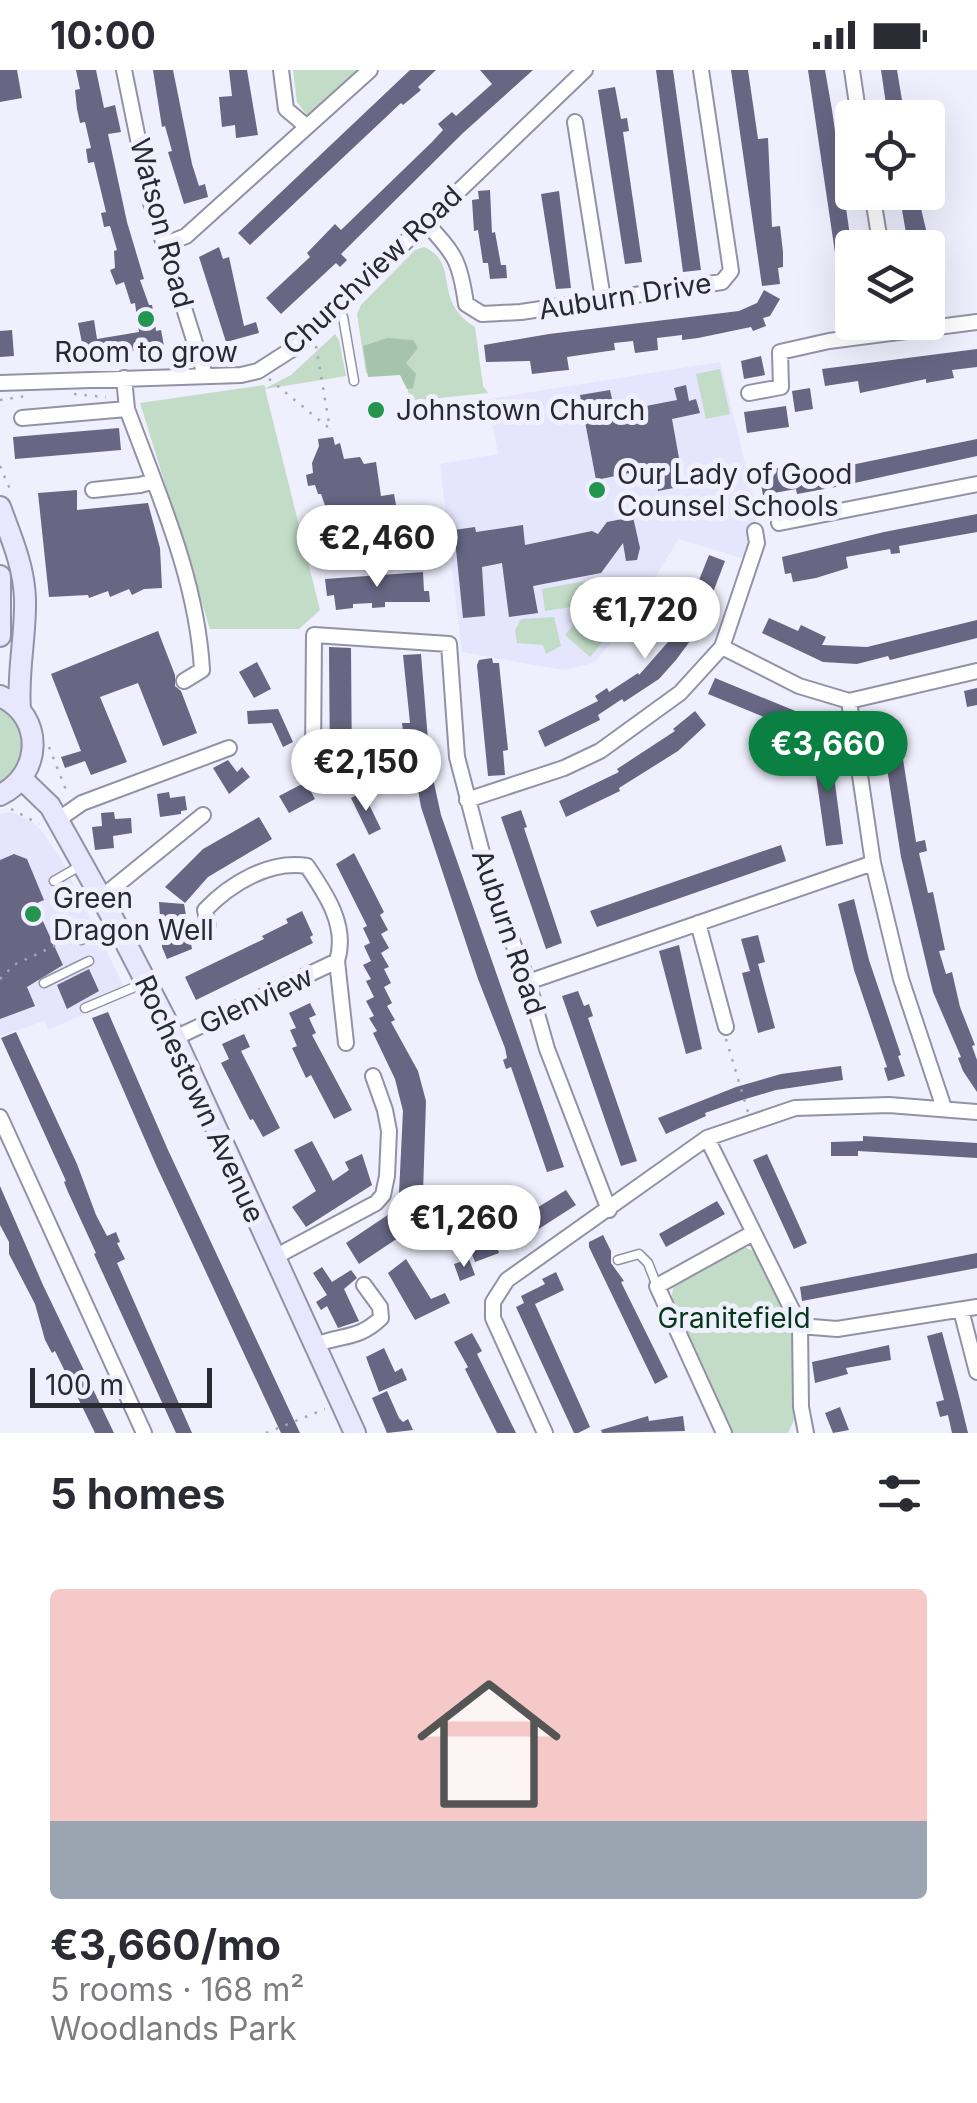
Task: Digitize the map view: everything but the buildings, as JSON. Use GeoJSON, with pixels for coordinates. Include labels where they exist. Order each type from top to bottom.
{"type":"FeatureCollection","features":[{"type":"Feature","properties":{"kind":"main road"},"geometry":{"type":"LineString","coordinates":[[0,795],[22,779],[33,756],[33,739],[20,710],[18,667],[24,586],[6,500]]}},
{"type":"Feature","properties":{"kind":"main road"},"geometry":{"type":"LineString","coordinates":[[0,576],[0,636]]}},
{"type":"Feature","properties":{"kind":"main road"},"geometry":{"type":"LineString","coordinates":[[0,696],[20,710]]}},
{"type":"Feature","properties":{"kind":"main road","name":"Rochestown Avenue"},"geometry":{"type":"LineString","coordinates":[[22,779],[84,864],[146,982],[355,1433]]}},
{"type":"Feature","properties":{"kind":"street","name":"Watson Road"},"geometry":{"type":"LineString","coordinates":[[124,70],[151,203],[205,375]]}},
{"type":"Feature","properties":{"kind":"street"},"geometry":{"type":"LineString","coordinates":[[281,70],[286,109],[306,126]]}},
{"type":"Feature","properties":{"kind":"street"},"geometry":{"type":"LineString","coordinates":[[166,244],[186,236],[370,70]]}},
{"type":"Feature","properties":{"kind":"street","name":"Churchview Road"},"geometry":{"type":"LineString","coordinates":[[0,383],[258,372],[297,346],[336,310],[585,70]]}},
{"type":"Feature","properties":{"kind":"street","name":"Auburn Drive"},"geometry":{"type":"LineString","coordinates":[[426,222],[452,250],[462,271],[466,304],[482,314],[521,312],[716,284],[727,279],[731,271],[701,70]]}},
{"type":"Feature","properties":{"kind":"street"},"geometry":{"type":"LineString","coordinates":[[852,70],[857,100]]}},
{"type":"Feature","properties":{"kind":"street"},"geometry":{"type":"LineString","coordinates":[[575,122],[604,299]]}},
{"type":"Feature","properties":{"kind":"street"},"geometry":{"type":"LineString","coordinates":[[945,324],[977,322]]}},
{"type":"Feature","properties":{"kind":"street"},"geometry":{"type":"LineString","coordinates":[[749,393],[781,388],[780,352],[835,340]]}},
{"type":"Feature","properties":{"kind":"street"},"geometry":{"type":"LineString","coordinates":[[124,378],[127,409],[194,609],[202,670],[184,681]]}},
{"type":"Feature","properties":{"kind":"street"},"geometry":{"type":"LineString","coordinates":[[22,418],[127,409]]}},
{"type":"Feature","properties":{"kind":"street"},"geometry":{"type":"LineString","coordinates":[[93,490],[130,493],[154,481]]}},
{"type":"Feature","properties":{"kind":"street"},"geometry":{"type":"LineString","coordinates":[[778,523],[977,484]]}},
{"type":"Feature","properties":{"kind":"street"},"geometry":{"type":"LineString","coordinates":[[467,800],[564,768],[600,751],[680,693],[722,646],[757,543],[754,529]]}},
{"type":"Feature","properties":{"kind":"street","name":"Auburn Road"},"geometry":{"type":"LineString","coordinates":[[313,757],[314,635],[449,644],[457,757],[491,887],[609,1210]]}},
{"type":"Feature","properties":{"kind":"street"},"geometry":{"type":"LineString","coordinates":[[722,646],[799,686],[849,701],[977,672]]}},
{"type":"Feature","properties":{"kind":"street"},"geometry":{"type":"LineString","coordinates":[[849,701],[873,862],[901,978],[944,1108]]}},
{"type":"Feature","properties":{"kind":"street"},"geometry":{"type":"LineString","coordinates":[[51,823],[82,803],[229,748]]}},
{"type":"Feature","properties":{"kind":"street"},"geometry":{"type":"LineString","coordinates":[[102,898],[203,814]]}},
{"type":"Feature","properties":{"kind":"street"},"geometry":{"type":"LineString","coordinates":[[528,982],[873,862]]}},
{"type":"Feature","properties":{"kind":"street","name":"Glenview"},"geometry":{"type":"LineString","coordinates":[[208,925],[205,910],[217,898],[268,869],[294,864],[308,866],[337,915],[336,962],[346,1043]]}},
{"type":"Feature","properties":{"kind":"street"},"geometry":{"type":"LineString","coordinates":[[698,923],[726,1027]]}},
{"type":"Feature","properties":{"kind":"street","name":"Glenview"},"geometry":{"type":"LineString","coordinates":[[174,1038],[336,962]]}},
{"type":"Feature","properties":{"kind":"street"},"geometry":{"type":"LineString","coordinates":[[273,1258],[383,1195],[388,1130],[386,1110],[373,1076]]}},
{"type":"Feature","properties":{"kind":"street"},"geometry":{"type":"LineString","coordinates":[[544,1433],[494,1318],[493,1302],[507,1280],[707,1138],[795,1108],[944,1108],[977,1112]]}},
{"type":"Feature","properties":{"kind":"street"},"geometry":{"type":"LineString","coordinates":[[0,1117],[144,1433]]}},
{"type":"Feature","properties":{"kind":"street"},"geometry":{"type":"LineString","coordinates":[[707,1138],[800,1326],[801,1407],[806,1433]]}},
{"type":"Feature","properties":{"kind":"street"},"geometry":{"type":"LineString","coordinates":[[724,1433],[657,1286],[753,1233]]}},
{"type":"Feature","properties":{"kind":"street"},"geometry":{"type":"LineString","coordinates":[[315,1345],[332,1338],[358,1336],[380,1318],[380,1308],[364,1286]]}},
{"type":"Feature","properties":{"kind":"street"},"geometry":{"type":"LineString","coordinates":[[800,1326],[837,1329],[977,1307]]}},
{"type":"Feature","properties":{"kind":"street"},"geometry":{"type":"LineString","coordinates":[[961,1310],[977,1372]]}},
{"type":"Feature","properties":{"kind":"lane"},"geometry":{"type":"LineString","coordinates":[[336,310],[343,317],[354,381]]}},
{"type":"Feature","properties":{"kind":"lane"},"geometry":{"type":"LineString","coordinates":[[54,881],[84,864]]}},
{"type":"Feature","properties":{"kind":"lane"},"geometry":{"type":"LineString","coordinates":[[79,937],[117,926]]}},
{"type":"Feature","properties":{"kind":"lane"},"geometry":{"type":"LineString","coordinates":[[44,983],[89,960]]}},
{"type":"Feature","properties":{"kind":"lane"},"geometry":{"type":"LineString","coordinates":[[85,1008],[146,982]]}},
{"type":"Feature","properties":{"kind":"lane"},"geometry":{"type":"LineString","coordinates":[[618,1260],[639,1254],[648,1262],[657,1286]]}},
{"type":"Feature","properties":{"kind":"path"},"geometry":{"type":"LineString","coordinates":[[267,378],[330,428],[315,342]]}},
{"type":"Feature","properties":{"kind":"path"},"geometry":{"type":"LineString","coordinates":[[0,466],[6,500]]}},
{"type":"Feature","properties":{"kind":"path"},"geometry":{"type":"LineString","coordinates":[[46,742],[68,794]]}},
{"type":"Feature","properties":{"kind":"path"},"geometry":{"type":"LineString","coordinates":[[0,809],[51,823]]}},
{"type":"Feature","properties":{"kind":"path"},"geometry":{"type":"LineString","coordinates":[[0,979],[14,965],[79,937]]}},
{"type":"Feature","properties":{"kind":"path"},"geometry":{"type":"LineString","coordinates":[[726,1027],[726,1047],[753,1122]]}},
{"type":"Feature","properties":{"kind":"path"},"geometry":{"type":"LineString","coordinates":[[266,1433],[342,1402]]}},
{"type":"Feature","properties":{"kind":"shaded area","name":"Our Lady of Good Counsel Schools"},"geometry":{"type":"Polygon","coordinates":[[[720,362],[758,516],[745,559],[679,539],[621,630],[594,663],[563,670],[462,652],[440,464],[498,454],[488,399],[720,362]]]}},
{"type":"Feature","properties":{"kind":"shaded area"},"geometry":{"type":"Polygon","coordinates":[[[11,812],[42,831],[61,859],[128,995],[48,1030],[44,1021],[0,1036],[0,814],[11,812]]]}},
{"type":"Feature","properties":{"kind":"green space"},"geometry":{"type":"Polygon","coordinates":[[[293,70],[360,70],[309,118],[297,102],[293,70]]]}},
{"type":"Feature","properties":{"kind":"green space"},"geometry":{"type":"Polygon","coordinates":[[[424,247],[441,262],[454,305],[475,327],[483,386],[488,393],[410,401],[403,368],[366,373],[357,314],[361,305],[415,250],[424,247]]]}},
{"type":"Feature","properties":{"kind":"green space"},"geometry":{"type":"Polygon","coordinates":[[[335,334],[346,376],[265,389],[320,610],[299,629],[210,629],[140,403],[264,385],[266,388],[291,375],[335,334]]]}},
{"type":"Feature","properties":{"kind":"green space"},"geometry":{"type":"Polygon","coordinates":[[[387,338],[413,340],[418,348],[406,363],[416,374],[413,388],[407,389],[400,375],[368,377],[363,346],[387,338]]]}},
{"type":"Feature","properties":{"kind":"green space"},"geometry":{"type":"Polygon","coordinates":[[[720,369],[730,414],[706,419],[696,374],[720,369]]]}},
{"type":"Feature","properties":{"kind":"green space"},"geometry":{"type":"Polygon","coordinates":[[[585,581],[590,604],[545,611],[542,589],[585,581]]]}},
{"type":"Feature","properties":{"kind":"green space"},"geometry":{"type":"Polygon","coordinates":[[[604,590],[628,612],[590,657],[565,635],[604,590]]]}},
{"type":"Feature","properties":{"kind":"green space"},"geometry":{"type":"Polygon","coordinates":[[[554,617],[561,646],[546,654],[543,645],[517,643],[515,630],[521,619],[554,617]]]}},
{"type":"Feature","properties":{"kind":"green space"},"geometry":{"type":"Polygon","coordinates":[[[0,706],[17,723],[24,738],[25,754],[0,788],[0,706]]]}},
{"type":"Feature","properties":{"kind":"green space","name":"Granitefield"},"geometry":{"type":"Polygon","coordinates":[[[742,1246],[758,1253],[792,1326],[794,1420],[788,1433],[733,1433],[671,1299],[674,1284],[742,1246]]]}},
{"type":"Feature","properties":{"kind":"place","name":"Room to grow"},"geometry":{"type":"Point","coordinates":[146,319]}},
{"type":"Feature","properties":{"kind":"place","name":"Johnstown Church"},"geometry":{"type":"Point","coordinates":[376,410]}},
{"type":"Feature","properties":{"kind":"place","name":"Our Lady of Good Counsel Schools"},"geometry":{"type":"Point","coordinates":[597,490]}},
{"type":"Feature","properties":{"kind":"place","name":"Green Dragon Well"},"geometry":{"type":"Point","coordinates":[33,914]}}]}
